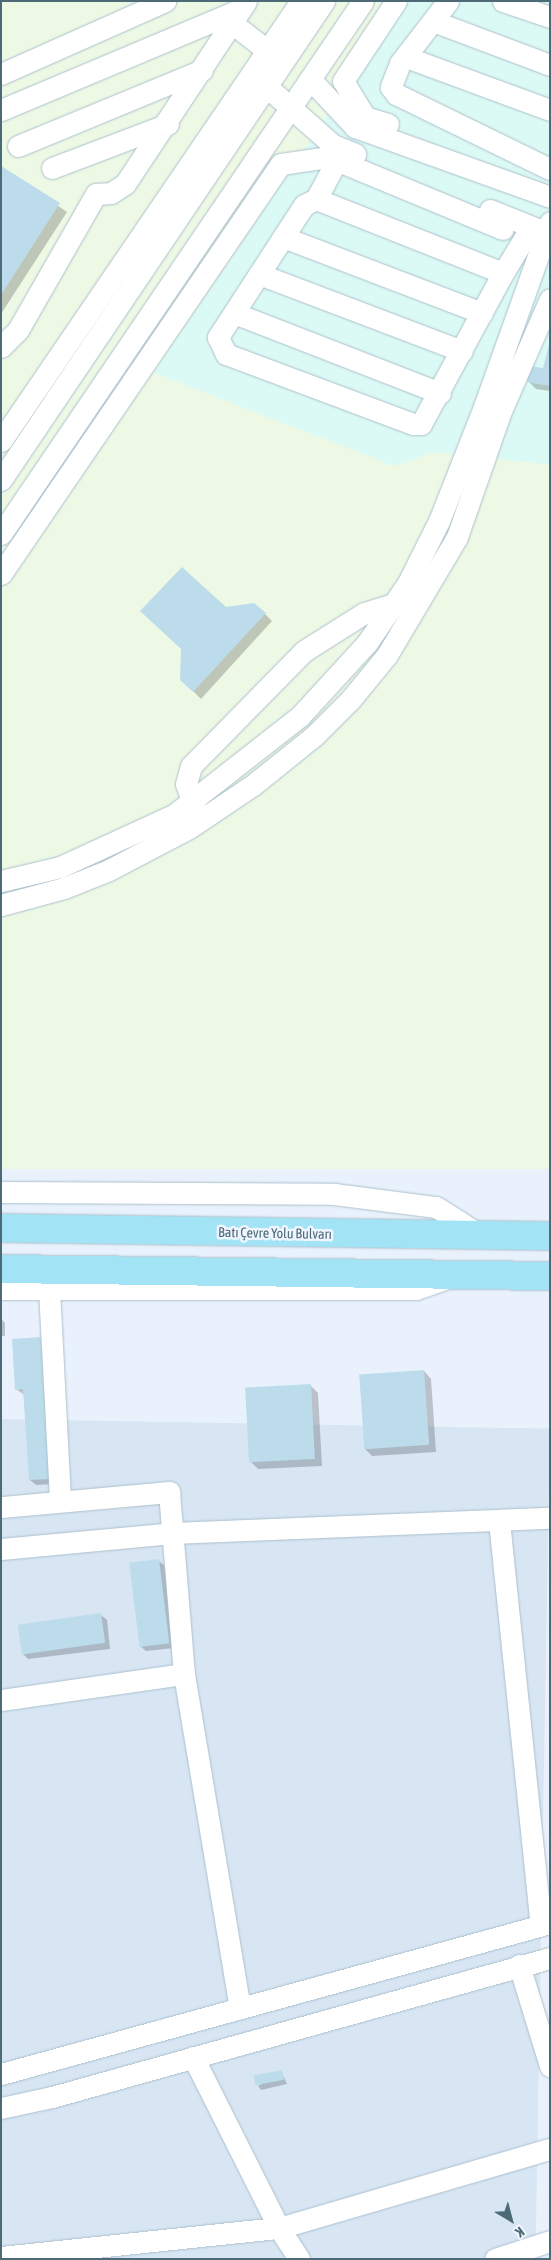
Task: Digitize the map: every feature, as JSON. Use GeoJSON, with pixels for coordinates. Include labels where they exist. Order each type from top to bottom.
{"type":"FeatureCollection","features":[{"type":"Feature","properties":{"kind":"highway","name":"Batı Çevre Yolu Bulvarı"},"geometry":{"type":"LineString","coordinates":[[1,1228],[550,1236]]}},
{"type":"Feature","properties":{"kind":"highway"},"geometry":{"type":"LineString","coordinates":[[1,1269],[550,1276]]}},
{"type":"Feature","properties":{"kind":"street"},"geometry":{"type":"LineString","coordinates":[[1,74],[127,10],[164,1]]}},
{"type":"Feature","properties":{"kind":"street"},"geometry":{"type":"LineString","coordinates":[[1,480],[266,86],[275,57],[301,1]]}},
{"type":"Feature","properties":{"kind":"street"},"geometry":{"type":"LineString","coordinates":[[1,441],[275,57],[324,1]]}},
{"type":"Feature","properties":{"kind":"street"},"geometry":{"type":"LineString","coordinates":[[1,534],[363,1]]}},
{"type":"Feature","properties":{"kind":"street"},"geometry":{"type":"LineString","coordinates":[[392,126],[365,117],[343,81],[396,1]]}},
{"type":"Feature","properties":{"kind":"street"},"geometry":{"type":"LineString","coordinates":[[448,1],[393,76],[391,87],[396,94],[550,169]]}},
{"type":"Feature","properties":{"kind":"street"},"geometry":{"type":"LineString","coordinates":[[503,1],[550,17]]}},
{"type":"Feature","properties":{"kind":"street"},"geometry":{"type":"LineString","coordinates":[[239,11],[275,57]]}},
{"type":"Feature","properties":{"kind":"street"},"geometry":{"type":"LineString","coordinates":[[1,348],[18,330],[96,194],[111,193],[125,184],[168,124],[239,11]]}},
{"type":"Feature","properties":{"kind":"street"},"geometry":{"type":"LineString","coordinates":[[1,110],[239,11]]}},
{"type":"Feature","properties":{"kind":"street"},"geometry":{"type":"LineString","coordinates":[[434,21],[550,65]]}},
{"type":"Feature","properties":{"kind":"street"},"geometry":{"type":"LineString","coordinates":[[406,57],[550,110]]}},
{"type":"Feature","properties":{"kind":"street"},"geometry":{"type":"LineString","coordinates":[[18,146],[202,70]]}},
{"type":"Feature","properties":{"kind":"street"},"geometry":{"type":"LineString","coordinates":[[310,78],[355,127],[550,197]]}},
{"type":"Feature","properties":{"kind":"street"},"geometry":{"type":"LineString","coordinates":[[266,86],[333,145],[340,155],[503,229]]}},
{"type":"Feature","properties":{"kind":"street"},"geometry":{"type":"LineString","coordinates":[[52,168],[168,124]]}},
{"type":"Feature","properties":{"kind":"street"},"geometry":{"type":"LineString","coordinates":[[340,155],[316,199],[304,205],[218,337],[226,354],[412,424],[421,424],[440,393],[503,274],[544,229]]}},
{"type":"Feature","properties":{"kind":"street"},"geometry":{"type":"LineString","coordinates":[[1,574],[281,164],[340,155],[544,229]]}},
{"type":"Feature","properties":{"kind":"street"},"geometry":{"type":"LineString","coordinates":[[316,199],[503,274]]}},
{"type":"Feature","properties":{"kind":"street"},"geometry":{"type":"LineString","coordinates":[[1,905],[64,888],[109,870],[196,811],[300,716],[367,643],[408,583],[440,521],[544,229]]}},
{"type":"Feature","properties":{"kind":"street"},"geometry":{"type":"LineString","coordinates":[[283,237],[482,313]]}},
{"type":"Feature","properties":{"kind":"street"},"geometry":{"type":"LineString","coordinates":[[259,274],[462,351]]}},
{"type":"Feature","properties":{"kind":"street"},"geometry":{"type":"LineString","coordinates":[[1,881],[60,867],[98,852],[175,814],[196,811],[253,785],[314,736],[387,655],[457,537],[501,411],[550,298]]}},
{"type":"Feature","properties":{"kind":"street"},"geometry":{"type":"LineString","coordinates":[[234,313],[440,393]]}},
{"type":"Feature","properties":{"kind":"street"},"geometry":{"type":"LineString","coordinates":[[196,811],[186,784],[191,766],[304,651],[364,612],[393,604]]}},
{"type":"Feature","properties":{"kind":"street"},"geometry":{"type":"LineString","coordinates":[[1,1192],[334,1194],[436,1207],[482,1236]]}},
{"type":"Feature","properties":{"kind":"street"},"geometry":{"type":"LineString","coordinates":[[1,1289],[416,1288],[457,1276]]}},
{"type":"Feature","properties":{"kind":"street"},"geometry":{"type":"LineString","coordinates":[[50,1289],[60,1502]]}},
{"type":"Feature","properties":{"kind":"street"},"geometry":{"type":"LineString","coordinates":[[1,1506],[169,1492],[184,1674],[240,2007]]}},
{"type":"Feature","properties":{"kind":"street"},"geometry":{"type":"LineString","coordinates":[[1,1549],[172,1533],[550,1518]]}},
{"type":"Feature","properties":{"kind":"street"},"geometry":{"type":"LineString","coordinates":[[1,2074],[545,1924],[499,1521]]}},
{"type":"Feature","properties":{"kind":"street"},"geometry":{"type":"LineString","coordinates":[[1,1700],[184,1674]]}},
{"type":"Feature","properties":{"kind":"street"},"geometry":{"type":"LineString","coordinates":[[1,2108],[52,2098],[519,1965],[550,1958]]}},
{"type":"Feature","properties":{"kind":"street"},"geometry":{"type":"LineString","coordinates":[[519,1965],[550,2066]]}},
{"type":"Feature","properties":{"kind":"street"},"geometry":{"type":"LineString","coordinates":[[194,2057],[279,2228],[299,2259]]}},
{"type":"Feature","properties":{"kind":"street"},"geometry":{"type":"LineString","coordinates":[[1,2257],[279,2228],[550,2149]]}},
{"type":"Feature","properties":{"kind":"street"},"geometry":{"type":"LineString","coordinates":[[495,2259],[550,2241]]}},
{"type":"Feature","properties":{"kind":"shaded area"},"geometry":{"type":"Polygon","coordinates":[[[1,1],[550,1],[550,1169],[1,1169],[1,1]]]}},
{"type":"Feature","properties":{"kind":"shaded area"},"geometry":{"type":"Polygon","coordinates":[[[404,1],[550,1],[550,465],[435,452],[394,466],[154,373],[404,1]]]}},
{"type":"Feature","properties":{"kind":"shaded area"},"geometry":{"type":"Polygon","coordinates":[[[1,1419],[550,1429],[535,2259],[1,2259],[1,1419]]]}},
{"type":"Feature","properties":{"kind":"building"},"geometry":{"type":"Polygon","coordinates":[[[1,166],[60,203],[1,295],[1,166]]]}},
{"type":"Feature","properties":{"kind":"building"},"geometry":{"type":"Polygon","coordinates":[[[550,341],[550,386],[527,382],[530,366],[543,368],[550,341]]]}},
{"type":"Feature","properties":{"kind":"building"},"geometry":{"type":"Polygon","coordinates":[[[182,567],[226,607],[254,603],[266,613],[193,692],[180,680],[181,649],[140,611],[182,567]]]}},
{"type":"Feature","properties":{"kind":"building"},"geometry":{"type":"Polygon","coordinates":[[[41,1337],[50,1479],[29,1480],[23,1389],[15,1390],[12,1339],[41,1337]]]}},
{"type":"Feature","properties":{"kind":"building"},"geometry":{"type":"Polygon","coordinates":[[[424,1370],[429,1445],[364,1449],[359,1375],[424,1370]]]}},
{"type":"Feature","properties":{"kind":"building"},"geometry":{"type":"Polygon","coordinates":[[[311,1384],[315,1459],[249,1462],[245,1387],[311,1384]]]}},
{"type":"Feature","properties":{"kind":"building"},"geometry":{"type":"Polygon","coordinates":[[[159,1559],[169,1643],[140,1647],[129,1563],[159,1559]]]}},
{"type":"Feature","properties":{"kind":"building"},"geometry":{"type":"Polygon","coordinates":[[[101,1613],[105,1643],[22,1654],[18,1625],[101,1613]]]}},
{"type":"Feature","properties":{"kind":"building"},"geometry":{"type":"Polygon","coordinates":[[[282,2070],[284,2080],[255,2085],[254,2076],[282,2070]]]}}]}
